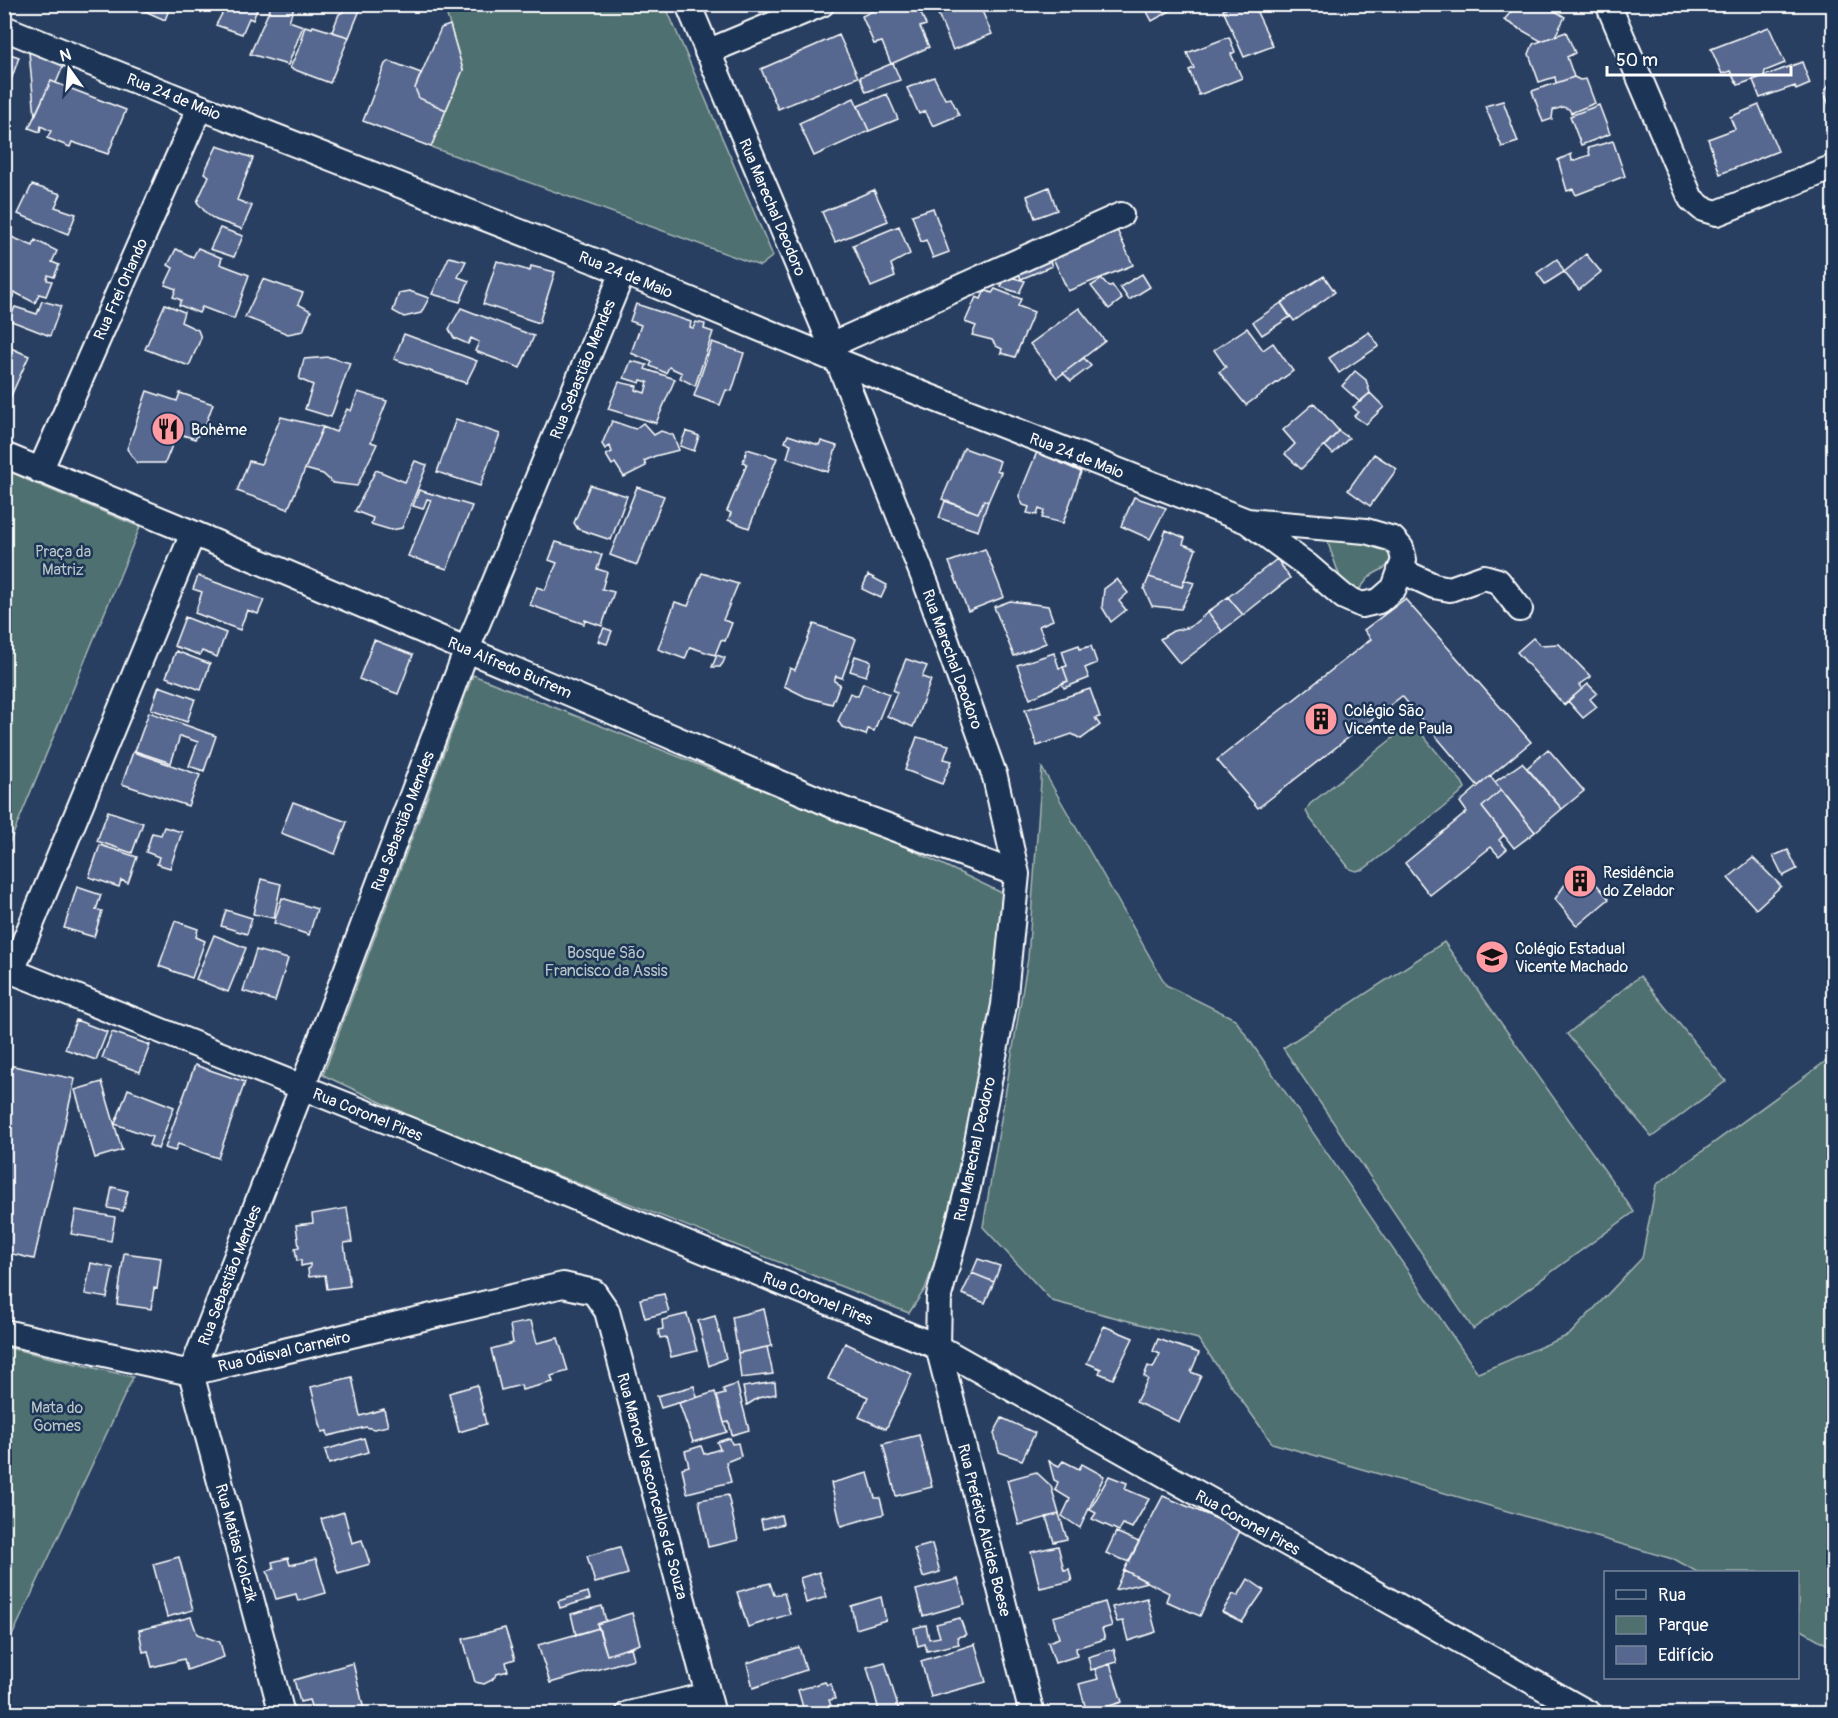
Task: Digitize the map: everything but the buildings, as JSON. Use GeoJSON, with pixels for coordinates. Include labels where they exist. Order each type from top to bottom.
{"type":"FeatureCollection","features":[{"type":"Feature","properties":{"kind":"street","name":"Rua Marechal Deodoro"},"geometry":{"type":"LineString","coordinates":[[688,4],[835,353],[927,586],[991,766],[1017,874],[1004,1005],[968,1188],[939,1296],[938,1347]]}},
{"type":"Feature","properties":{"kind":"street"},"geometry":{"type":"LineString","coordinates":[[707,52],[822,4]]}},
{"type":"Feature","properties":{"kind":"street"},"geometry":{"type":"LineString","coordinates":[[1608,4],[1691,199],[1703,209],[1717,213],[1833,166]]}},
{"type":"Feature","properties":{"kind":"street","name":"Rua 24 de Maio"},"geometry":{"type":"LineString","coordinates":[[4,28],[200,107],[835,353],[1247,522],[1308,566],[1344,597],[1362,605],[1379,601],[1394,588],[1404,560],[1401,548],[1393,539],[1366,531],[1247,522]]}},
{"type":"Feature","properties":{"kind":"street","name":"Rua Frei Orlando"},"geometry":{"type":"LineString","coordinates":[[40,471],[200,107]]}},
{"type":"Feature","properties":{"kind":"street"},"geometry":{"type":"LineString","coordinates":[[835,353],[1121,215]]}},
{"type":"Feature","properties":{"kind":"street","name":"Rua Sebastião Mendes"},"geometry":{"type":"LineString","coordinates":[[191,1373],[302,1088],[467,649],[623,272]]}},
{"type":"Feature","properties":{"kind":"street","name":"Rua Alfredo Bufrem"},"geometry":{"type":"LineString","coordinates":[[4,455],[839,808],[1017,874]]}},
{"type":"Feature","properties":{"kind":"street"},"geometry":{"type":"LineString","coordinates":[[8,969],[193,533]]}},
{"type":"Feature","properties":{"kind":"street"},"geometry":{"type":"LineString","coordinates":[[1400,570],[1434,586],[1450,590],[1484,577],[1498,581],[1520,609]]}},
{"type":"Feature","properties":{"kind":"street","name":"Rua Coronel Pires"},"geometry":{"type":"LineString","coordinates":[[8,969],[938,1347],[1590,1713]]}},
{"type":"Feature","properties":{"kind":"street","name":"Rua Odisval Carneiro"},"geometry":{"type":"LineString","coordinates":[[4,1332],[191,1373],[563,1285]]}},
{"type":"Feature","properties":{"kind":"street","name":"Rua Manoel Vasconcellos de Souza"},"geometry":{"type":"LineString","coordinates":[[563,1285],[594,1292],[607,1311],[710,1704]]}},
{"type":"Feature","properties":{"kind":"street","name":"Rua Prefeito Alcides Boese"},"geometry":{"type":"LineString","coordinates":[[938,1347],[1032,1713]]}},
{"type":"Feature","properties":{"kind":"street","name":"Rua Matias Kolczik"},"geometry":{"type":"LineString","coordinates":[[191,1373],[282,1713]]}},
{"type":"Feature","properties":{"kind":"street"},"geometry":{"type":"LineString","coordinates":[[628,1713],[710,1704]]}},
{"type":"Feature","properties":{"kind":"green space"},"geometry":{"type":"Polygon","coordinates":[[[444,5],[665,5],[773,256],[760,266],[431,147],[463,70],[444,5]]]}},
{"type":"Feature","properties":{"kind":"green space","name":"Praça da Matriz"},"geometry":{"type":"Polygon","coordinates":[[[5,466],[27,480],[140,527],[5,854],[5,466]]]}},
{"type":"Feature","properties":{"kind":"green space"},"geometry":{"type":"Polygon","coordinates":[[[1374,535],[1391,554],[1390,562],[1354,593],[1342,583],[1328,543],[1330,537],[1374,535]]]}},
{"type":"Feature","properties":{"kind":"green space","name":"Bosque São Francisco da Assis"},"geometry":{"type":"Polygon","coordinates":[[[473,675],[906,847],[1002,893],[996,1003],[962,1187],[925,1289],[909,1313],[434,1127],[323,1075],[473,675]]]}},
{"type":"Feature","properties":{"kind":"green space"},"geometry":{"type":"Polygon","coordinates":[[[1410,726],[1419,731],[1465,788],[1364,869],[1356,871],[1350,869],[1306,811],[1310,804],[1410,726]]]}},
{"type":"Feature","properties":{"kind":"green space"},"geometry":{"type":"Polygon","coordinates":[[[1042,768],[1166,985],[1235,1019],[1478,1373],[1569,1335],[1642,1258],[1656,1185],[1833,1056],[1833,1648],[1799,1629],[1799,1571],[1695,1571],[1676,1560],[1272,1443],[1198,1339],[1052,1301],[983,1227],[1028,958],[1042,768]]]}},
{"type":"Feature","properties":{"kind":"green space"},"geometry":{"type":"Polygon","coordinates":[[[1444,942],[1634,1212],[1473,1329],[1283,1048],[1444,942]]]}},
{"type":"Feature","properties":{"kind":"green space"},"geometry":{"type":"Polygon","coordinates":[[[1640,976],[1726,1081],[1652,1137],[1567,1034],[1640,976]]]}},
{"type":"Feature","properties":{"kind":"green space","name":"Mata do Gomes"},"geometry":{"type":"Polygon","coordinates":[[[4,1347],[133,1377],[5,1651],[4,1347]]]}},
{"type":"Feature","properties":{"kind":"place","name":"Bohème"},"geometry":{"type":"Point","coordinates":[168,429]}},
{"type":"Feature","properties":{"kind":"place","name":"Colégio São Vicente de Paula"},"geometry":{"type":"Point","coordinates":[1321,719]}},
{"type":"Feature","properties":{"kind":"place","name":"Residência do Zelador"},"geometry":{"type":"Point","coordinates":[1580,881]}},
{"type":"Feature","properties":{"kind":"place","name":"Colégio Estadual Vicente Machado"},"geometry":{"type":"Point","coordinates":[1492,957]}}]}
